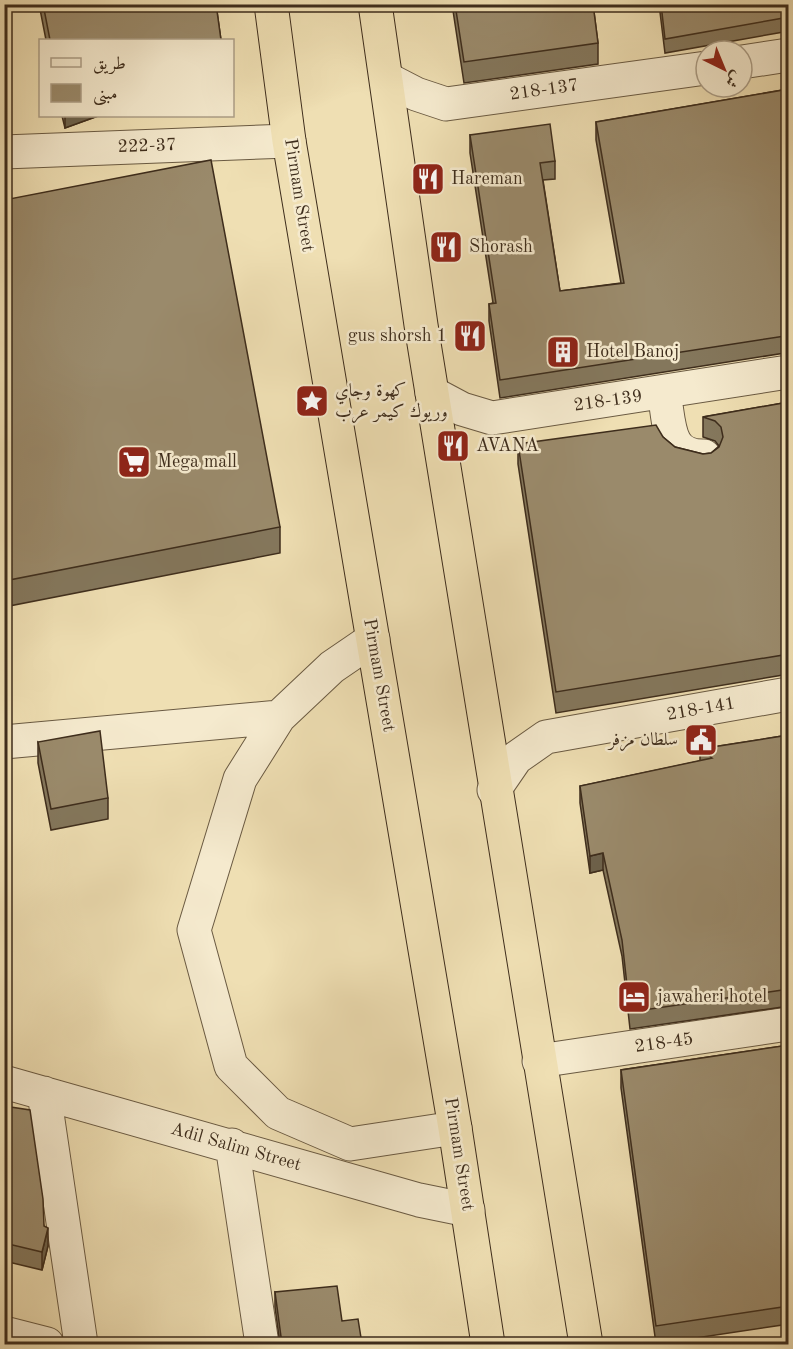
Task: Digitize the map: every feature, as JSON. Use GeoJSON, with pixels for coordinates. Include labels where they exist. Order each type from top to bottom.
{"type":"FeatureCollection","features":[{"type":"Feature","properties":{"kind":"highway","name":"Pirmam Street"},"geometry":{"type":"LineString","coordinates":[[271,4],[290,141],[455,1128],[488,1344]]}},
{"type":"Feature","properties":{"kind":"highway"},"geometry":{"type":"LineString","coordinates":[[375,4],[432,393],[494,790],[586,1344]]}},
{"type":"Feature","properties":{"kind":"street"},"geometry":{"type":"LineString","coordinates":[[754,60],[789,55]]}},
{"type":"Feature","properties":{"kind":"street","name":"218-137"},"geometry":{"type":"LineString","coordinates":[[387,79],[416,94],[446,104],[694,70]]}},
{"type":"Feature","properties":{"kind":"street","name":"222-37"},"geometry":{"type":"LineString","coordinates":[[4,152],[290,141]]}},
{"type":"Feature","properties":{"kind":"street","name":"218-139"},"geometry":{"type":"LineString","coordinates":[[432,393],[462,409],[492,418],[789,372]]}},
{"type":"Feature","properties":{"kind":"street"},"geometry":{"type":"LineString","coordinates":[[663,393],[675,444],[681,452],[690,456],[704,456]]}},
{"type":"Feature","properties":{"kind":"street"},"geometry":{"type":"LineString","coordinates":[[373,639],[332,667],[279,717],[240,779],[194,930],[231,1066],[278,1113],[350,1144],[455,1128]]}},
{"type":"Feature","properties":{"kind":"street","name":"218-141"},"geometry":{"type":"LineString","coordinates":[[494,790],[516,758],[546,737],[789,694]]}},
{"type":"Feature","properties":{"kind":"street"},"geometry":{"type":"LineString","coordinates":[[4,742],[279,717]]}},
{"type":"Feature","properties":{"kind":"street","name":"218-45"},"geometry":{"type":"LineString","coordinates":[[539,1061],[789,1024]]}},
{"type":"Feature","properties":{"kind":"street","name":"Adil Salim Street"},"geometry":{"type":"LineString","coordinates":[[4,1082],[419,1200],[468,1210]]}},
{"type":"Feature","properties":{"kind":"street"},"geometry":{"type":"LineString","coordinates":[[44,1093],[81,1344]]}},
{"type":"Feature","properties":{"kind":"street"},"geometry":{"type":"LineString","coordinates":[[232,1145],[262,1344]]}},
{"type":"Feature","properties":{"kind":"street"},"geometry":{"type":"LineString","coordinates":[[4,1333],[47,1344]]}},
{"type":"Feature","properties":{"kind":"building"},"geometry":{"type":"Polygon","coordinates":[[[4,4],[8,4],[8,100],[4,100],[4,4]]]}},
{"type":"Feature","properties":{"kind":"building"},"geometry":{"type":"Polygon","coordinates":[[[43,4],[216,4],[221,39],[50,39],[43,4]]]}},
{"type":"Feature","properties":{"kind":"building"},"geometry":{"type":"Polygon","coordinates":[[[455,4],[593,4],[598,43],[464,62],[455,4]]]}},
{"type":"Feature","properties":{"kind":"building"},"geometry":{"type":"Polygon","coordinates":[[[661,4],[789,4],[789,17],[665,39],[661,4]]]}},
{"type":"Feature","properties":{"kind":"building"},"geometry":{"type":"Polygon","coordinates":[[[789,89],[789,337],[500,380],[489,304],[496,303],[470,135],[550,124],[555,161],[540,163],[560,291],[624,283],[596,122],[731,99],[754,99],[754,95],[789,89]]]}},
{"type":"Feature","properties":{"kind":"building","name":"Mega mall"},"geometry":{"type":"Polygon","coordinates":[[[211,160],[280,527],[4,581],[4,200],[211,160]]]}},
{"type":"Feature","properties":{"kind":"building"},"geometry":{"type":"Polygon","coordinates":[[[789,402],[789,654],[556,692],[518,444],[656,425],[663,437],[675,447],[703,454],[711,453],[719,447],[723,437],[721,427],[715,421],[703,417],[789,402]]]}},
{"type":"Feature","properties":{"kind":"building"},"geometry":{"type":"Polygon","coordinates":[[[100,731],[108,798],[51,809],[38,742],[100,731]]]}},
{"type":"Feature","properties":{"kind":"building"},"geometry":{"type":"Polygon","coordinates":[[[789,735],[789,989],[630,1012],[622,940],[603,853],[590,856],[580,786],[712,758],[700,749],[789,735]]]}},
{"type":"Feature","properties":{"kind":"building"},"geometry":{"type":"Polygon","coordinates":[[[789,1045],[789,1306],[656,1326],[621,1070],[789,1045]]]}},
{"type":"Feature","properties":{"kind":"building"},"geometry":{"type":"Polygon","coordinates":[[[4,1106],[30,1110],[43,1199],[44,1226],[48,1228],[42,1252],[4,1243],[4,1106]]]}},
{"type":"Feature","properties":{"kind":"building"},"geometry":{"type":"Polygon","coordinates":[[[337,1286],[342,1321],[358,1319],[362,1344],[282,1344],[275,1292],[337,1286]]]}},
{"type":"Feature","properties":{"kind":"place","name":"Hareman"},"geometry":{"type":"Point","coordinates":[428,179]}},
{"type":"Feature","properties":{"kind":"place","name":"Shorash"},"geometry":{"type":"Point","coordinates":[446,247]}},
{"type":"Feature","properties":{"kind":"place","name":"gus shorsh 1"},"geometry":{"type":"Point","coordinates":[470,336]}},
{"type":"Feature","properties":{"kind":"place","name":"Hotel Banoj"},"geometry":{"type":"Point","coordinates":[563,352]}},
{"type":"Feature","properties":{"kind":"place","name":"كهوة وجاي وريوك كيمر عرب"},"geometry":{"type":"Point","coordinates":[312,401]}},
{"type":"Feature","properties":{"kind":"place","name":"AVANA"},"geometry":{"type":"Point","coordinates":[453,446]}},
{"type":"Feature","properties":{"kind":"place","name":"Mega mall"},"geometry":{"type":"Point","coordinates":[134,462]}},
{"type":"Feature","properties":{"kind":"place","name":"سلطان مزفر"},"geometry":{"type":"Point","coordinates":[701,740]}},
{"type":"Feature","properties":{"kind":"place","name":"jawaheri hotel"},"geometry":{"type":"Point","coordinates":[634,997]}}]}
